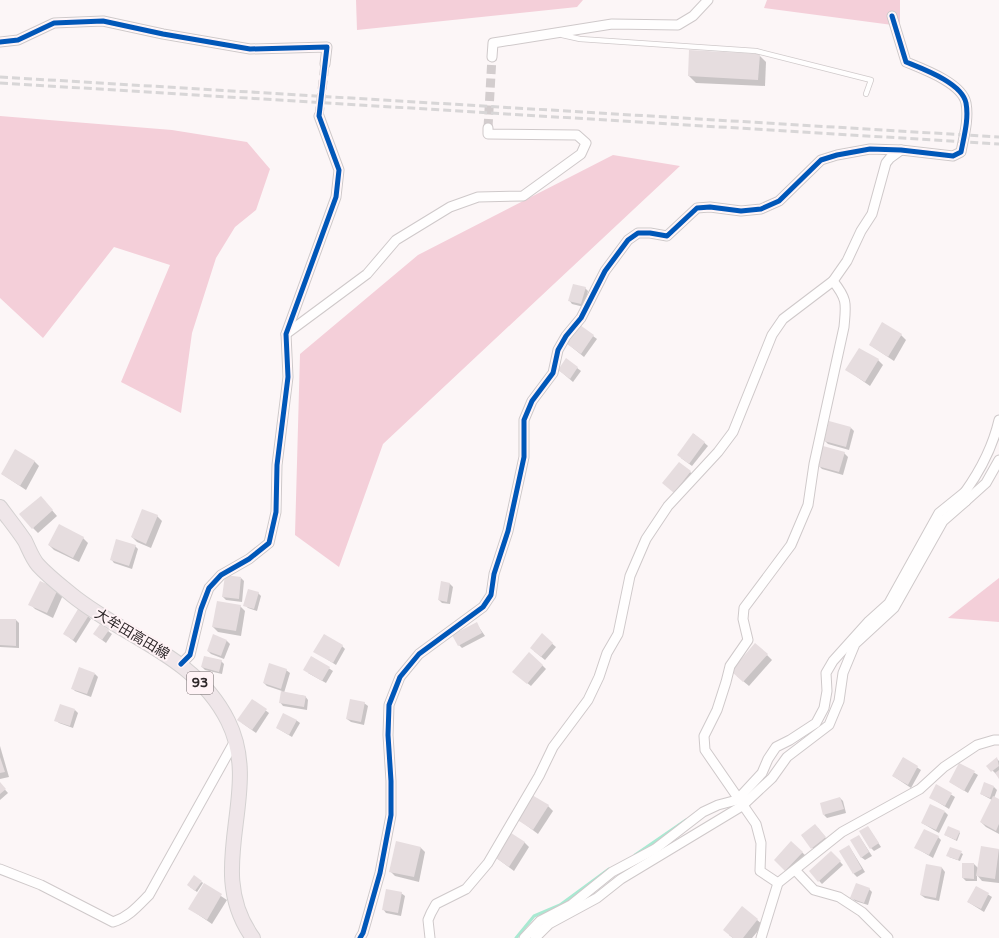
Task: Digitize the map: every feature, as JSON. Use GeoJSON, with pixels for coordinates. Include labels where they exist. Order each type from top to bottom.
{"type":"FeatureCollection","features":[{"type":"Feature","properties":{"kind":"main road","name":"大牟田高田線"},"geometry":{"type":"LineString","coordinates":[[0,506],[24,540],[37,564],[72,595],[94,611],[182,664],[196,677],[228,720],[236,739],[241,786],[231,859],[232,884],[245,927],[254,938]]}},
{"type":"Feature","properties":{"kind":"street"},"geometry":{"type":"LineString","coordinates":[[492,57],[493,43],[558,34],[612,24],[678,25],[693,16],[708,0]]}},
{"type":"Feature","properties":{"kind":"street"},"geometry":{"type":"LineString","coordinates":[[360,938],[363,933],[380,873],[391,815],[391,781],[388,735],[389,705],[400,677],[419,654],[483,607],[491,595],[494,574],[508,530],[524,457],[524,420],[532,401],[553,373],[558,350],[566,336],[581,318],[605,271],[628,240],[638,233],[650,233],[667,236],[697,208],[710,207],[741,212],[761,208],[779,201],[821,160],[836,155],[870,149],[901,150],[953,156],[961,152],[967,124],[966,101],[954,86],[906,62],[892,16]]}},
{"type":"Feature","properties":{"kind":"street"},"geometry":{"type":"LineString","coordinates":[[0,42],[18,40],[54,23],[103,21],[250,49],[327,47],[325,64]]}},
{"type":"Feature","properties":{"kind":"street"},"geometry":{"type":"LineString","coordinates":[[182,664],[190,655],[201,609],[209,588],[221,575],[249,559],[269,543],[276,512],[277,465],[288,377],[286,334],[336,197],[339,170],[319,116]]}},
{"type":"Feature","properties":{"kind":"street"},"geometry":{"type":"LineString","coordinates":[[286,334],[367,274],[396,240],[450,207],[478,197],[523,196],[581,154],[586,143],[577,135],[488,134],[488,128]]}},
{"type":"Feature","properties":{"kind":"street"},"geometry":{"type":"LineString","coordinates":[[430,938],[428,920],[436,904],[458,895],[466,889],[488,863],[539,776],[554,747],[588,700],[599,678],[607,653],[618,634],[623,616],[630,576],[646,539],[668,506],[718,452],[733,432],[772,335],[783,319],[833,281],[847,262],[861,231],[872,214],[886,163],[901,150]]}},
{"type":"Feature","properties":{"kind":"street"},"geometry":{"type":"LineString","coordinates":[[778,883],[760,871],[761,843],[756,824],[740,803],[705,750],[704,736],[716,710],[730,666],[748,640],[743,619],[744,608],[791,545],[808,505],[814,464],[844,327],[846,306],[844,295],[833,281]]}},
{"type":"Feature","properties":{"kind":"street"},"geometry":{"type":"LineString","coordinates":[[535,938],[549,924],[597,898],[621,879],[740,803],[772,778],[787,757],[829,725],[839,701],[843,673],[855,644],[894,608],[943,521],[965,497],[996,435],[999,420]]}},
{"type":"Feature","properties":{"kind":"street"},"geometry":{"type":"LineString","coordinates":[[524,938],[540,921],[571,905],[612,872],[655,849],[703,812],[718,805],[740,803],[762,773],[768,759],[776,747],[790,740],[816,723],[824,708],[826,673],[833,661],[869,621],[889,603],[939,513],[986,483],[999,460]]}},
{"type":"Feature","properties":{"kind":"street"},"geometry":{"type":"LineString","coordinates":[[0,869],[41,886],[113,922],[122,919],[135,910],[149,895],[236,739]]}},
{"type":"Feature","properties":{"kind":"street"},"geometry":{"type":"LineString","coordinates":[[761,938],[778,883],[842,832],[920,789],[944,767],[977,745],[999,740]]}},
{"type":"Feature","properties":{"kind":"street"},"geometry":{"type":"LineString","coordinates":[[795,870],[814,890],[839,897],[862,912],[888,938]]}},
{"type":"Feature","properties":{"kind":"lane"},"geometry":{"type":"LineString","coordinates":[[558,34],[580,39],[756,51],[871,80],[866,94]]}},
{"type":"Feature","properties":{"kind":"shaded area"},"geometry":{"type":"Polygon","coordinates":[[[356,0],[583,0],[577,7],[357,30],[356,0]]]}},
{"type":"Feature","properties":{"kind":"shaded area"},"geometry":{"type":"Polygon","coordinates":[[[767,0],[900,0],[900,26],[764,8],[767,0]]]}},
{"type":"Feature","properties":{"kind":"shaded area"},"geometry":{"type":"Polygon","coordinates":[[[0,116],[172,130],[247,142],[270,169],[256,210],[235,227],[216,258],[192,333],[181,413],[121,382],[170,265],[114,247],[43,338],[0,298],[0,116]]]}},
{"type":"Feature","properties":{"kind":"shaded area"},"geometry":{"type":"Polygon","coordinates":[[[613,155],[680,166],[383,444],[339,567],[295,535],[300,354],[418,255],[613,155]]]}},
{"type":"Feature","properties":{"kind":"shaded area"},"geometry":{"type":"Polygon","coordinates":[[[999,578],[999,622],[948,618],[999,578]]]}},
{"type":"Feature","properties":{"kind":"building"},"geometry":{"type":"Polygon","coordinates":[[[689,50],[760,54],[758,80],[688,76],[689,50]]]}},
{"type":"Feature","properties":{"kind":"building"},"geometry":{"type":"Polygon","coordinates":[[[573,284],[586,287],[581,304],[568,301],[573,284]]]}},
{"type":"Feature","properties":{"kind":"building"},"geometry":{"type":"Polygon","coordinates":[[[882,322],[902,334],[888,357],[869,345],[882,322]]]}},
{"type":"Feature","properties":{"kind":"building"},"geometry":{"type":"Polygon","coordinates":[[[580,325],[594,335],[581,354],[567,344],[580,325]]]}},
{"type":"Feature","properties":{"kind":"building"},"geometry":{"type":"Polygon","coordinates":[[[859,348],[879,359],[865,382],[845,370],[859,348]]]}},
{"type":"Feature","properties":{"kind":"building"},"geometry":{"type":"Polygon","coordinates":[[[566,358],[578,367],[570,379],[558,370],[566,358]]]}},
{"type":"Feature","properties":{"kind":"building"},"geometry":{"type":"Polygon","coordinates":[[[829,421],[851,427],[846,447],[824,441],[829,421]]]}},
{"type":"Feature","properties":{"kind":"building"},"geometry":{"type":"Polygon","coordinates":[[[693,433],[705,442],[689,464],[677,455],[693,433]]]}},
{"type":"Feature","properties":{"kind":"building"},"geometry":{"type":"Polygon","coordinates":[[[823,446],[845,452],[839,472],[817,466],[823,446]]]}},
{"type":"Feature","properties":{"kind":"building"},"geometry":{"type":"Polygon","coordinates":[[[15,449],[35,461],[20,486],[1,474],[15,449]]]}},
{"type":"Feature","properties":{"kind":"building"},"geometry":{"type":"Polygon","coordinates":[[[679,462],[691,471],[674,493],[662,483],[679,462]]]}},
{"type":"Feature","properties":{"kind":"building"},"geometry":{"type":"Polygon","coordinates":[[[41,496],[53,510],[32,529],[19,514],[41,496]]]}},
{"type":"Feature","properties":{"kind":"building"},"geometry":{"type":"Polygon","coordinates":[[[142,509],[158,515],[146,544],[131,537],[142,509]]]}},
{"type":"Feature","properties":{"kind":"building"},"geometry":{"type":"Polygon","coordinates":[[[59,524],[84,537],[73,558],[48,545],[59,524]]]}},
{"type":"Feature","properties":{"kind":"building"},"geometry":{"type":"Polygon","coordinates":[[[116,539],[136,545],[129,566],[110,560],[116,539]]]}},
{"type":"Feature","properties":{"kind":"building"},"geometry":{"type":"Polygon","coordinates":[[[225,575],[241,577],[239,599],[222,597],[225,575]]]}},
{"type":"Feature","properties":{"kind":"building"},"geometry":{"type":"Polygon","coordinates":[[[40,581],[58,589],[47,613],[28,605],[40,581]]]}},
{"type":"Feature","properties":{"kind":"building"},"geometry":{"type":"Polygon","coordinates":[[[441,581],[450,583],[447,602],[438,600],[441,581]]]}},
{"type":"Feature","properties":{"kind":"building"},"geometry":{"type":"Polygon","coordinates":[[[248,589],[259,592],[254,609],[243,606],[248,589]]]}},
{"type":"Feature","properties":{"kind":"building"},"geometry":{"type":"Polygon","coordinates":[[[217,601],[241,605],[236,631],[212,627],[217,601]]]}},
{"type":"Feature","properties":{"kind":"building"},"geometry":{"type":"Polygon","coordinates":[[[78,609],[89,615],[73,640],[63,634],[78,609]]]}},
{"type":"Feature","properties":{"kind":"building"},"geometry":{"type":"Polygon","coordinates":[[[0,619],[16,619],[16,646],[0,645],[0,619]]]}},
{"type":"Feature","properties":{"kind":"building"},"geometry":{"type":"Polygon","coordinates":[[[477,622],[482,633],[458,646],[452,635],[477,622]]]}},
{"type":"Feature","properties":{"kind":"building"},"geometry":{"type":"Polygon","coordinates":[[[100,624],[109,630],[102,640],[93,634],[100,624]]]}},
{"type":"Feature","properties":{"kind":"building"},"geometry":{"type":"Polygon","coordinates":[[[542,633],[553,643],[541,657],[530,648],[542,633]]]}},
{"type":"Feature","properties":{"kind":"building"},"geometry":{"type":"Polygon","coordinates":[[[213,634],[227,640],[221,656],[207,651],[213,634]]]}},
{"type":"Feature","properties":{"kind":"building"},"geometry":{"type":"Polygon","coordinates":[[[324,634],[343,645],[333,663],[313,652],[324,634]]]}},
{"type":"Feature","properties":{"kind":"building"},"geometry":{"type":"Polygon","coordinates":[[[755,643],[768,654],[743,682],[731,671],[755,643]]]}},
{"type":"Feature","properties":{"kind":"building"},"geometry":{"type":"Polygon","coordinates":[[[529,652],[543,665],[527,684],[512,672],[529,652]]]}},
{"type":"Feature","properties":{"kind":"building"},"geometry":{"type":"Polygon","coordinates":[[[204,656],[222,660],[219,672],[201,667],[204,656]]]}},
{"type":"Feature","properties":{"kind":"building"},"geometry":{"type":"Polygon","coordinates":[[[311,656],[330,667],[322,681],[303,670],[311,656]]]}},
{"type":"Feature","properties":{"kind":"building"},"geometry":{"type":"Polygon","coordinates":[[[269,663],[287,669],[281,689],[263,683],[269,663]]]}},
{"type":"Feature","properties":{"kind":"building"},"geometry":{"type":"Polygon","coordinates":[[[79,667],[95,673],[87,694],[71,689],[79,667]]]}},
{"type":"Feature","properties":{"kind":"building"},"geometry":{"type":"Polygon","coordinates":[[[281,691],[306,696],[304,707],[279,703],[281,691]]]}},
{"type":"Feature","properties":{"kind":"building"},"geometry":{"type":"Polygon","coordinates":[[[252,699],[267,709],[252,730],[237,720],[252,699]]]}},
{"type":"Feature","properties":{"kind":"building"},"geometry":{"type":"Polygon","coordinates":[[[350,699],[365,702],[361,722],[346,719],[350,699]]]}},
{"type":"Feature","properties":{"kind":"building"},"geometry":{"type":"Polygon","coordinates":[[[60,704],[75,709],[70,726],[54,721],[60,704]]]}},
{"type":"Feature","properties":{"kind":"building"},"geometry":{"type":"Polygon","coordinates":[[[283,713],[297,720],[289,735],[276,728],[283,713]]]}},
{"type":"Feature","properties":{"kind":"building"},"geometry":{"type":"Polygon","coordinates":[[[0,757],[5,772],[0,773],[0,757]]]}},
{"type":"Feature","properties":{"kind":"building"},"geometry":{"type":"Polygon","coordinates":[[[903,757],[918,766],[908,785],[892,776],[903,757]]]}},
{"type":"Feature","properties":{"kind":"building"},"geometry":{"type":"Polygon","coordinates":[[[997,757],[999,766],[991,772],[986,766],[997,757]]]}},
{"type":"Feature","properties":{"kind":"building"},"geometry":{"type":"Polygon","coordinates":[[[959,763],[975,771],[964,791],[949,782],[959,763]]]}},
{"type":"Feature","properties":{"kind":"building"},"geometry":{"type":"Polygon","coordinates":[[[999,770],[999,779],[995,773],[999,770]]]}},
{"type":"Feature","properties":{"kind":"building"},"geometry":{"type":"Polygon","coordinates":[[[0,782],[6,789],[0,794],[0,782]]]}},
{"type":"Feature","properties":{"kind":"building"},"geometry":{"type":"Polygon","coordinates":[[[984,782],[994,786],[990,798],[980,794],[984,782]]]}},
{"type":"Feature","properties":{"kind":"building"},"geometry":{"type":"Polygon","coordinates":[[[936,784],[952,793],[945,806],[929,798],[936,784]]]}},
{"type":"Feature","properties":{"kind":"building"},"geometry":{"type":"Polygon","coordinates":[[[532,795],[549,805],[533,830],[516,819],[532,795]]]}},
{"type":"Feature","properties":{"kind":"building"},"geometry":{"type":"Polygon","coordinates":[[[993,796],[999,799],[999,824],[996,831],[980,822],[993,796]]]}},
{"type":"Feature","properties":{"kind":"building"},"geometry":{"type":"Polygon","coordinates":[[[840,797],[844,809],[823,815],[820,803],[840,797]]]}},
{"type":"Feature","properties":{"kind":"building"},"geometry":{"type":"Polygon","coordinates":[[[930,804],[945,811],[936,830],[921,823],[930,804]]]}},
{"type":"Feature","properties":{"kind":"building"},"geometry":{"type":"Polygon","coordinates":[[[815,824],[826,837],[811,849],[801,835],[815,824]]]}},
{"type":"Feature","properties":{"kind":"building"},"geometry":{"type":"Polygon","coordinates":[[[868,826],[879,843],[870,849],[859,831],[868,826]]]}},
{"type":"Feature","properties":{"kind":"building"},"geometry":{"type":"Polygon","coordinates":[[[948,826],[960,831],[956,840],[944,835],[948,826]]]}},
{"type":"Feature","properties":{"kind":"building"},"geometry":{"type":"Polygon","coordinates":[[[924,829],[939,836],[929,855],[914,848],[924,829]]]}},
{"type":"Feature","properties":{"kind":"building"},"geometry":{"type":"Polygon","coordinates":[[[508,831],[525,842],[509,867],[493,856],[508,831]]]}},
{"type":"Feature","properties":{"kind":"building"},"geometry":{"type":"Polygon","coordinates":[[[859,835],[869,852],[861,858],[850,840],[859,835]]]}},
{"type":"Feature","properties":{"kind":"building"},"geometry":{"type":"Polygon","coordinates":[[[396,841],[421,847],[414,877],[389,872],[396,841]]]}},
{"type":"Feature","properties":{"kind":"building"},"geometry":{"type":"Polygon","coordinates":[[[791,841],[803,852],[785,871],[774,860],[791,841]]]}},
{"type":"Feature","properties":{"kind":"building"},"geometry":{"type":"Polygon","coordinates":[[[849,845],[862,869],[853,874],[839,851],[849,845]]]}},
{"type":"Feature","properties":{"kind":"building"},"geometry":{"type":"Polygon","coordinates":[[[981,846],[999,849],[995,879],[976,876],[981,846]]]}},
{"type":"Feature","properties":{"kind":"building"},"geometry":{"type":"Polygon","coordinates":[[[950,847],[962,851],[958,860],[946,856],[950,847]]]}},
{"type":"Feature","properties":{"kind":"building"},"geometry":{"type":"Polygon","coordinates":[[[831,851],[841,861],[818,882],[809,871],[831,851]]]}},
{"type":"Feature","properties":{"kind":"building"},"geometry":{"type":"Polygon","coordinates":[[[962,863],[974,863],[974,879],[962,878],[962,863]]]}},
{"type":"Feature","properties":{"kind":"building"},"geometry":{"type":"Polygon","coordinates":[[[926,864],[942,867],[936,898],[920,895],[926,864]]]}},
{"type":"Feature","properties":{"kind":"building"},"geometry":{"type":"Polygon","coordinates":[[[194,875],[202,881],[195,891],[187,885],[194,875]]]}},
{"type":"Feature","properties":{"kind":"building"},"geometry":{"type":"Polygon","coordinates":[[[204,883],[222,894],[207,920],[188,909],[204,883]]]}},
{"type":"Feature","properties":{"kind":"building"},"geometry":{"type":"Polygon","coordinates":[[[856,883],[870,888],[864,903],[850,898],[856,883]]]}},
{"type":"Feature","properties":{"kind":"building"},"geometry":{"type":"Polygon","coordinates":[[[976,886],[989,893],[981,909],[967,902],[976,886]]]}},
{"type":"Feature","properties":{"kind":"building"},"geometry":{"type":"Polygon","coordinates":[[[386,889],[402,892],[398,913],[382,910],[386,889]]]}},
{"type":"Feature","properties":{"kind":"building"},"geometry":{"type":"Polygon","coordinates":[[[742,906],[758,919],[743,938],[733,938],[723,930],[742,906]]]}},
{"type":"Feature","properties":{"kind":"waterway"},"geometry":{"type":"LineString","coordinates":[[635,855],[686,820]]}},
{"type":"Feature","properties":{"kind":"waterway"},"geometry":{"type":"LineString","coordinates":[[516,938],[534,916],[560,905],[609,869]]}},
{"type":"Feature","properties":{"kind":"tunnel"},"geometry":{"type":"LineString","coordinates":[[488,128],[492,57]]}},
{"type":"Feature","properties":{"kind":"tunnel"},"geometry":{"type":"LineString","coordinates":[[319,116],[325,64]]}},
{"type":"Feature","properties":{"kind":"railway"},"geometry":{"type":"LineString","coordinates":[[0,77],[999,137]]}},
{"type":"Feature","properties":{"kind":"railway"},"geometry":{"type":"LineString","coordinates":[[0,83],[999,144]]}},
{"type":"Feature","properties":{"kind":"cycle path"},"geometry":{"type":"LineString","coordinates":[[360,938],[363,933],[380,873],[391,815],[391,781],[388,735],[389,705],[400,677],[419,654],[483,607],[491,595],[494,574],[508,531],[524,457],[524,420],[532,401],[553,373],[558,350],[566,336],[581,318],[605,271],[628,240],[638,233],[650,233],[667,236],[697,208],[710,207],[741,211],[761,209],[779,201],[821,160],[837,155],[870,149],[901,150],[953,156],[961,152],[967,115],[966,103],[963,96],[950,83],[906,62],[892,16]]}},
{"type":"Feature","properties":{"kind":"cycle path"},"geometry":{"type":"LineString","coordinates":[[0,42],[18,40],[54,23],[103,21],[163,34],[250,49],[327,47],[319,116],[339,170],[336,197],[286,334],[288,377],[277,465],[276,512],[269,543],[249,559],[221,575],[209,588],[201,609],[190,655],[181,664]]}}]}
